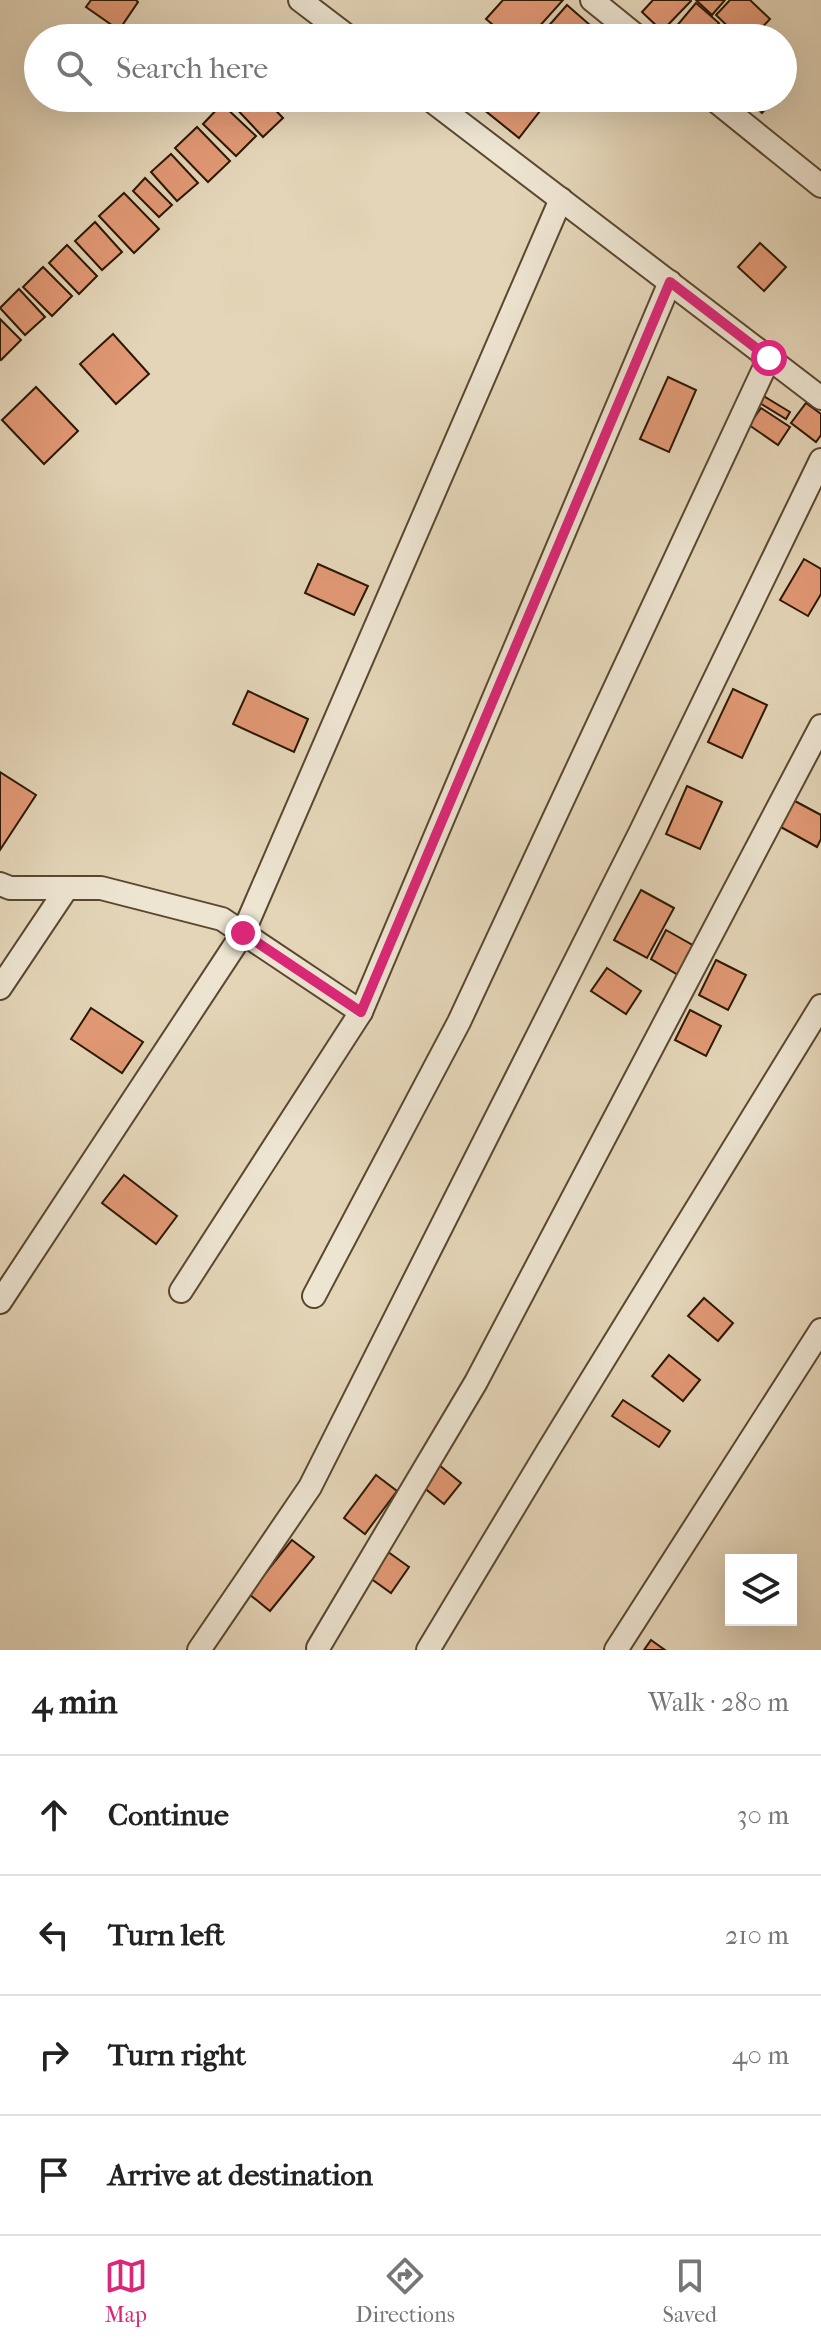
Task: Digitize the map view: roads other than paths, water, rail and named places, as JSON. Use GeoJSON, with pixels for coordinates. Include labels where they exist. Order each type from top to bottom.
{"type":"FeatureCollection","features":[{"type":"Feature","properties":{"kind":"street"},"geometry":{"type":"LineString","coordinates":[[300,0],[332,24]]}},
{"type":"Feature","properties":{"kind":"street"},"geometry":{"type":"LineString","coordinates":[[592,0],[622,24]]}},
{"type":"Feature","properties":{"kind":"street"},"geometry":{"type":"LineString","coordinates":[[446,112],[821,398]]}},
{"type":"Feature","properties":{"kind":"street"},"geometry":{"type":"LineString","coordinates":[[729,112],[821,186]]}},
{"type":"Feature","properties":{"kind":"street"},"geometry":{"type":"LineString","coordinates":[[0,1302],[243,933],[561,199]]}},
{"type":"Feature","properties":{"kind":"street"},"geometry":{"type":"LineString","coordinates":[[181,1291],[361,1012],[670,282]]}},
{"type":"Feature","properties":{"kind":"street"},"geometry":{"type":"LineString","coordinates":[[314,1296],[459,1022],[769,358]]}},
{"type":"Feature","properties":{"kind":"street"},"geometry":{"type":"LineString","coordinates":[[199,1650],[310,1487],[640,833],[821,460]]}},
{"type":"Feature","properties":{"kind":"street"},"geometry":{"type":"LineString","coordinates":[[318,1648],[476,1382],[821,726]]}},
{"type":"Feature","properties":{"kind":"street"},"geometry":{"type":"LineString","coordinates":[[0,988],[67,888]]}},
{"type":"Feature","properties":{"kind":"street"},"geometry":{"type":"LineString","coordinates":[[3,890],[101,888],[222,919],[361,1012]]}},
{"type":"Feature","properties":{"kind":"street"},"geometry":{"type":"LineString","coordinates":[[428,1650],[821,1006]]}},
{"type":"Feature","properties":{"kind":"street"},"geometry":{"type":"LineString","coordinates":[[616,1650],[821,1330]]}}]}
